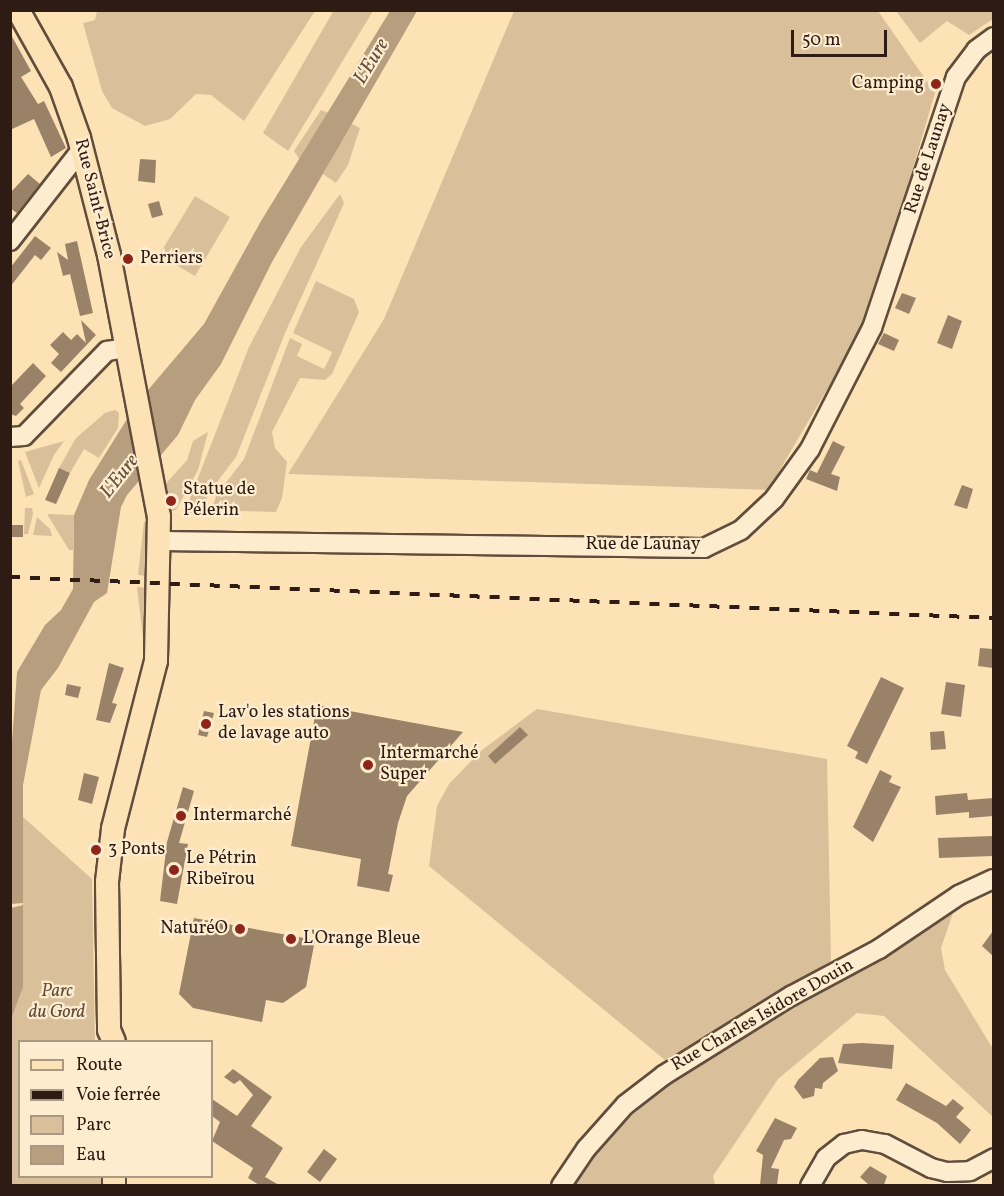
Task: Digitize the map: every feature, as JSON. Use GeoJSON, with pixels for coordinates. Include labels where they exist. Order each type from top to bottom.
{"type":"FeatureCollection","features":[{"type":"Feature","properties":{"kind":"main road","name":"Rue Saint-Brice"},"geometry":{"type":"LineString","coordinates":[[18,10],[61,87],[82,149],[109,255],[151,473],[160,541],[156,661],[114,829],[107,882],[109,1038]]}},
{"type":"Feature","properties":{"kind":"street","name":"Rue de Launay"},"geometry":{"type":"LineString","coordinates":[[160,541],[704,548],[741,530],[774,499],[810,449],[864,345],[956,77],[976,50],[993,37]]}},
{"type":"Feature","properties":{"kind":"street"},"geometry":{"type":"LineString","coordinates":[[10,242],[82,149]]}},
{"type":"Feature","properties":{"kind":"street"},"geometry":{"type":"LineString","coordinates":[[10,437],[24,436],[107,351],[126,348]]}},
{"type":"Feature","properties":{"kind":"street","name":"Rue Charles Isidore Douin"},"geometry":{"type":"LineString","coordinates":[[561,1185],[586,1149],[625,1106],[664,1075],[781,1002],[879,949],[959,895],[993,879]]}},
{"type":"Feature","properties":{"kind":"street"},"geometry":{"type":"LineString","coordinates":[[810,1185],[826,1158],[844,1144],[862,1140],[885,1144],[931,1168],[947,1172],[970,1171],[993,1158]]}},
{"type":"Feature","properties":{"kind":"green space"},"geometry":{"type":"Polygon","coordinates":[[[97,10],[315,11],[244,121],[211,95],[196,94],[170,119],[145,126],[112,108],[102,91],[83,23],[95,20],[97,10]]]}},
{"type":"Feature","properties":{"kind":"green space"},"geometry":{"type":"Polygon","coordinates":[[[334,10],[373,11],[288,151],[263,133],[334,10]]]}},
{"type":"Feature","properties":{"kind":"green space"},"geometry":{"type":"Polygon","coordinates":[[[514,11],[878,11],[935,93],[869,318],[768,490],[288,474],[384,319],[514,11]]]}},
{"type":"Feature","properties":{"kind":"green space"},"geometry":{"type":"Polygon","coordinates":[[[896,11],[993,11],[993,19],[969,35],[947,21],[920,43],[896,11]]]}},
{"type":"Feature","properties":{"kind":"green space"},"geometry":{"type":"Polygon","coordinates":[[[321,110],[329,113],[300,160],[294,151],[321,110]]]}},
{"type":"Feature","properties":{"kind":"green space"},"geometry":{"type":"Polygon","coordinates":[[[350,123],[360,128],[348,165],[336,183],[323,174],[350,123]]]}},
{"type":"Feature","properties":{"kind":"green space"},"geometry":{"type":"Polygon","coordinates":[[[340,194],[344,203],[285,333],[236,457],[208,494],[202,514],[189,513],[187,506],[249,347],[301,247],[340,194]]]}},
{"type":"Feature","properties":{"kind":"green space"},"geometry":{"type":"Polygon","coordinates":[[[195,196],[230,217],[195,276],[159,255],[195,196]]]}},
{"type":"Feature","properties":{"kind":"green space"},"geometry":{"type":"Polygon","coordinates":[[[316,281],[354,299],[359,312],[332,374],[325,380],[300,378],[272,432],[275,448],[287,462],[282,498],[276,512],[212,510],[216,496],[244,459],[290,338],[302,344],[297,356],[324,369],[330,357],[332,352],[293,333],[316,281]]]}},
{"type":"Feature","properties":{"kind":"green space"},"geometry":{"type":"Polygon","coordinates":[[[115,410],[119,413],[118,428],[99,458],[84,449],[70,473],[59,468],[76,438],[105,413],[115,410]]]}},
{"type":"Feature","properties":{"kind":"green space"},"geometry":{"type":"Polygon","coordinates":[[[208,432],[198,470],[176,510],[171,511],[161,489],[187,460],[193,441],[208,432]]]}},
{"type":"Feature","properties":{"kind":"green space"},"geometry":{"type":"Polygon","coordinates":[[[64,441],[54,455],[39,488],[25,452],[64,441]]]}},
{"type":"Feature","properties":{"kind":"green space"},"geometry":{"type":"Polygon","coordinates":[[[21,460],[34,494],[26,497],[18,461],[21,460]]]}},
{"type":"Feature","properties":{"kind":"green space"},"geometry":{"type":"Polygon","coordinates":[[[25,508],[32,508],[33,514],[28,534],[24,534],[25,508]]]}},
{"type":"Feature","properties":{"kind":"green space"},"geometry":{"type":"Polygon","coordinates":[[[47,514],[74,515],[73,550],[69,550],[47,514]]]}},
{"type":"Feature","properties":{"kind":"green space"},"geometry":{"type":"Polygon","coordinates":[[[37,517],[50,529],[52,536],[33,535],[37,517]]]}},
{"type":"Feature","properties":{"kind":"green space"},"geometry":{"type":"Polygon","coordinates":[[[150,520],[147,576],[138,575],[144,522],[150,520]]]}},
{"type":"Feature","properties":{"kind":"green space"},"geometry":{"type":"Polygon","coordinates":[[[137,587],[147,588],[145,638],[143,638],[137,587]]]}},
{"type":"Feature","properties":{"kind":"green space"},"geometry":{"type":"Polygon","coordinates":[[[537,709],[827,759],[831,961],[665,1060],[429,866],[437,806],[449,784],[482,750],[537,709]]]}},
{"type":"Feature","properties":{"kind":"green space","name":"Parc du Gord"},"geometry":{"type":"Polygon","coordinates":[[[22,816],[92,879],[95,1040],[18,1040],[18,1178],[104,1178],[104,1185],[11,1185],[10,1019],[23,986],[22,816]]]}},
{"type":"Feature","properties":{"kind":"green space"},"geometry":{"type":"Polygon","coordinates":[[[954,910],[941,948],[945,970],[993,1049],[993,1117],[884,1016],[857,1013],[778,1079],[713,1176],[715,1185],[573,1186],[607,1140],[655,1093],[815,994],[870,967],[954,910]]]}},
{"type":"Feature","properties":{"kind":"water","name":"L'Eure"},"geometry":{"type":"Polygon","coordinates":[[[390,11],[417,11],[272,262],[221,364],[195,400],[178,435],[127,495],[121,507],[107,593],[94,602],[58,668],[41,690],[23,785],[23,903],[11,904],[10,770],[17,672],[45,625],[61,610],[73,589],[74,515],[89,480],[137,403],[204,324],[261,221],[390,11]]]}},
{"type":"Feature","properties":{"kind":"water"},"geometry":{"type":"Polygon","coordinates":[[[23,905],[23,987],[11,1019],[11,908],[23,905]]]}},
{"type":"Feature","properties":{"kind":"building"},"geometry":{"type":"Polygon","coordinates":[[[10,33],[31,71],[21,77],[38,104],[44,101],[66,148],[51,157],[34,119],[10,130],[10,33]]]}},
{"type":"Feature","properties":{"kind":"building"},"geometry":{"type":"Polygon","coordinates":[[[140,159],[156,160],[155,183],[138,181],[140,159]]]}},
{"type":"Feature","properties":{"kind":"building"},"geometry":{"type":"Polygon","coordinates":[[[28,174],[40,184],[17,213],[10,208],[10,193],[28,174]]]}},
{"type":"Feature","properties":{"kind":"building"},"geometry":{"type":"Polygon","coordinates":[[[159,201],[163,215],[152,218],[148,204],[159,201]]]}},
{"type":"Feature","properties":{"kind":"building"},"geometry":{"type":"Polygon","coordinates":[[[35,236],[51,248],[41,260],[35,255],[10,287],[10,268],[35,236]]]}},
{"type":"Feature","properties":{"kind":"building"},"geometry":{"type":"Polygon","coordinates":[[[77,241],[93,313],[80,316],[70,274],[63,276],[57,252],[68,260],[65,244],[77,241]]]}},
{"type":"Feature","properties":{"kind":"building"},"geometry":{"type":"Polygon","coordinates":[[[902,293],[916,298],[909,314],[895,308],[902,293]]]}},
{"type":"Feature","properties":{"kind":"building"},"geometry":{"type":"Polygon","coordinates":[[[948,315],[962,321],[952,349],[937,343],[948,315]]]}},
{"type":"Feature","properties":{"kind":"building"},"geometry":{"type":"Polygon","coordinates":[[[81,320],[96,335],[61,372],[51,363],[59,354],[50,345],[63,332],[71,340],[77,334],[86,343],[81,320]]]}},
{"type":"Feature","properties":{"kind":"building"},"geometry":{"type":"Polygon","coordinates":[[[884,333],[899,340],[894,351],[878,344],[884,333]]]}},
{"type":"Feature","properties":{"kind":"building"},"geometry":{"type":"Polygon","coordinates":[[[33,363],[46,376],[20,404],[24,408],[16,416],[10,414],[10,387],[33,363]]]}},
{"type":"Feature","properties":{"kind":"building"},"geometry":{"type":"Polygon","coordinates":[[[833,441],[845,447],[831,474],[840,477],[837,491],[806,479],[810,470],[817,473],[833,441]]]}},
{"type":"Feature","properties":{"kind":"building"},"geometry":{"type":"Polygon","coordinates":[[[59,468],[70,473],[56,504],[45,500],[59,468]]]}},
{"type":"Feature","properties":{"kind":"building"},"geometry":{"type":"Polygon","coordinates":[[[962,485],[973,489],[967,509],[954,505],[962,485]]]}},
{"type":"Feature","properties":{"kind":"building"},"geometry":{"type":"Polygon","coordinates":[[[10,525],[23,525],[23,537],[10,537],[10,525]]]}},
{"type":"Feature","properties":{"kind":"building"},"geometry":{"type":"Polygon","coordinates":[[[980,648],[993,649],[993,668],[978,666],[980,648]]]}},
{"type":"Feature","properties":{"kind":"building"},"geometry":{"type":"Polygon","coordinates":[[[109,663],[124,668],[112,703],[117,704],[110,723],[96,720],[109,663]]]}},
{"type":"Feature","properties":{"kind":"building"},"geometry":{"type":"Polygon","coordinates":[[[881,677],[904,688],[867,764],[855,758],[858,752],[847,746],[881,677]]]}},
{"type":"Feature","properties":{"kind":"building"},"geometry":{"type":"Polygon","coordinates":[[[946,682],[965,685],[961,717],[941,714],[946,682]]]}},
{"type":"Feature","properties":{"kind":"building"},"geometry":{"type":"Polygon","coordinates":[[[67,684],[81,687],[78,698],[65,695],[67,684]]]}},
{"type":"Feature","properties":{"kind":"building","name":"Intermarché Super"},"geometry":{"type":"Polygon","coordinates":[[[317,705],[463,732],[407,796],[398,823],[388,874],[393,875],[389,892],[357,886],[361,859],[291,846],[317,705]]]}},
{"type":"Feature","properties":{"kind":"building","name":"Lav'o les stations de lavage auto"},"geometry":{"type":"Polygon","coordinates":[[[204,711],[214,713],[207,737],[198,735],[204,711]]]}},
{"type":"Feature","properties":{"kind":"building"},"geometry":{"type":"Polygon","coordinates":[[[520,727],[528,735],[495,764],[488,756],[520,727]]]}},
{"type":"Feature","properties":{"kind":"building"},"geometry":{"type":"Polygon","coordinates":[[[944,731],[946,749],[931,750],[930,732],[944,731]]]}},
{"type":"Feature","properties":{"kind":"building"},"geometry":{"type":"Polygon","coordinates":[[[880,770],[892,776],[889,782],[901,787],[873,842],[853,827],[880,770]]]}},
{"type":"Feature","properties":{"kind":"building"},"geometry":{"type":"Polygon","coordinates":[[[84,773],[99,777],[92,804],[78,800],[84,773]]]}},
{"type":"Feature","properties":{"kind":"building"},"geometry":{"type":"Polygon","coordinates":[[[183,787],[194,791],[179,843],[188,844],[177,904],[160,901],[167,842],[183,787]]]}},
{"type":"Feature","properties":{"kind":"building"},"geometry":{"type":"Polygon","coordinates":[[[967,793],[968,800],[993,798],[993,816],[969,818],[969,812],[936,815],[935,796],[967,793]]]}},
{"type":"Feature","properties":{"kind":"building"},"geometry":{"type":"Polygon","coordinates":[[[993,836],[993,856],[939,858],[938,838],[993,836]]]}},
{"type":"Feature","properties":{"kind":"building"},"geometry":{"type":"Polygon","coordinates":[[[194,918],[315,940],[306,987],[283,1003],[266,1000],[262,1022],[193,1008],[179,994],[194,918]]]}},
{"type":"Feature","properties":{"kind":"building"},"geometry":{"type":"Polygon","coordinates":[[[993,931],[993,956],[982,946],[993,931]]]}},
{"type":"Feature","properties":{"kind":"building"},"geometry":{"type":"Polygon","coordinates":[[[843,1044],[894,1045],[892,1069],[838,1063],[843,1044]]]}},
{"type":"Feature","properties":{"kind":"building"},"geometry":{"type":"Polygon","coordinates":[[[833,1057],[838,1071],[823,1083],[822,1089],[815,1088],[814,1096],[803,1099],[794,1087],[798,1080],[820,1058],[833,1057]]]}},
{"type":"Feature","properties":{"kind":"building"},"geometry":{"type":"Polygon","coordinates":[[[233,1069],[272,1097],[251,1126],[283,1148],[265,1177],[279,1185],[259,1185],[248,1178],[253,1168],[213,1142],[220,1122],[213,1117],[213,1100],[237,1116],[253,1095],[240,1080],[234,1084],[224,1077],[233,1069]]]}},
{"type":"Feature","properties":{"kind":"building"},"geometry":{"type":"Polygon","coordinates":[[[906,1083],[946,1106],[953,1099],[964,1108],[956,1117],[971,1130],[960,1144],[937,1123],[896,1100],[906,1083]]]}},
{"type":"Feature","properties":{"kind":"building"},"geometry":{"type":"Polygon","coordinates":[[[775,1118],[797,1128],[791,1139],[784,1140],[771,1168],[779,1169],[777,1185],[760,1185],[763,1155],[756,1151],[775,1118]]]}},
{"type":"Feature","properties":{"kind":"building"},"geometry":{"type":"Polygon","coordinates":[[[324,1149],[337,1159],[320,1182],[307,1172],[324,1149]]]}},
{"type":"Feature","properties":{"kind":"building"},"geometry":{"type":"Polygon","coordinates":[[[870,1166],[887,1176],[884,1185],[869,1185],[860,1177],[870,1166]]]}},
{"type":"Feature","properties":{"kind":"railway"},"geometry":{"type":"LineString","coordinates":[[10,577],[994,618]]}},
{"type":"Feature","properties":{"kind":"place","name":"Camping"},"geometry":{"type":"Point","coordinates":[936,84]}},
{"type":"Feature","properties":{"kind":"place","name":"Perriers"},"geometry":{"type":"Point","coordinates":[128,259]}},
{"type":"Feature","properties":{"kind":"place","name":"Statue de Pélerin"},"geometry":{"type":"Point","coordinates":[171,501]}},
{"type":"Feature","properties":{"kind":"place","name":"Lav'o les stations de lavage auto"},"geometry":{"type":"Point","coordinates":[206,724]}},
{"type":"Feature","properties":{"kind":"place","name":"Intermarché Super"},"geometry":{"type":"Point","coordinates":[368,765]}},
{"type":"Feature","properties":{"kind":"place","name":"Intermarché"},"geometry":{"type":"Point","coordinates":[181,816]}},
{"type":"Feature","properties":{"kind":"place","name":"3 Ponts"},"geometry":{"type":"Point","coordinates":[96,850]}},
{"type":"Feature","properties":{"kind":"place","name":"Le Pétrin Ribeïrou"},"geometry":{"type":"Point","coordinates":[174,870]}},
{"type":"Feature","properties":{"kind":"place","name":"NaturéO"},"geometry":{"type":"Point","coordinates":[240,929]}},
{"type":"Feature","properties":{"kind":"place","name":"L'Orange Bleue"},"geometry":{"type":"Point","coordinates":[291,939]}}]}
